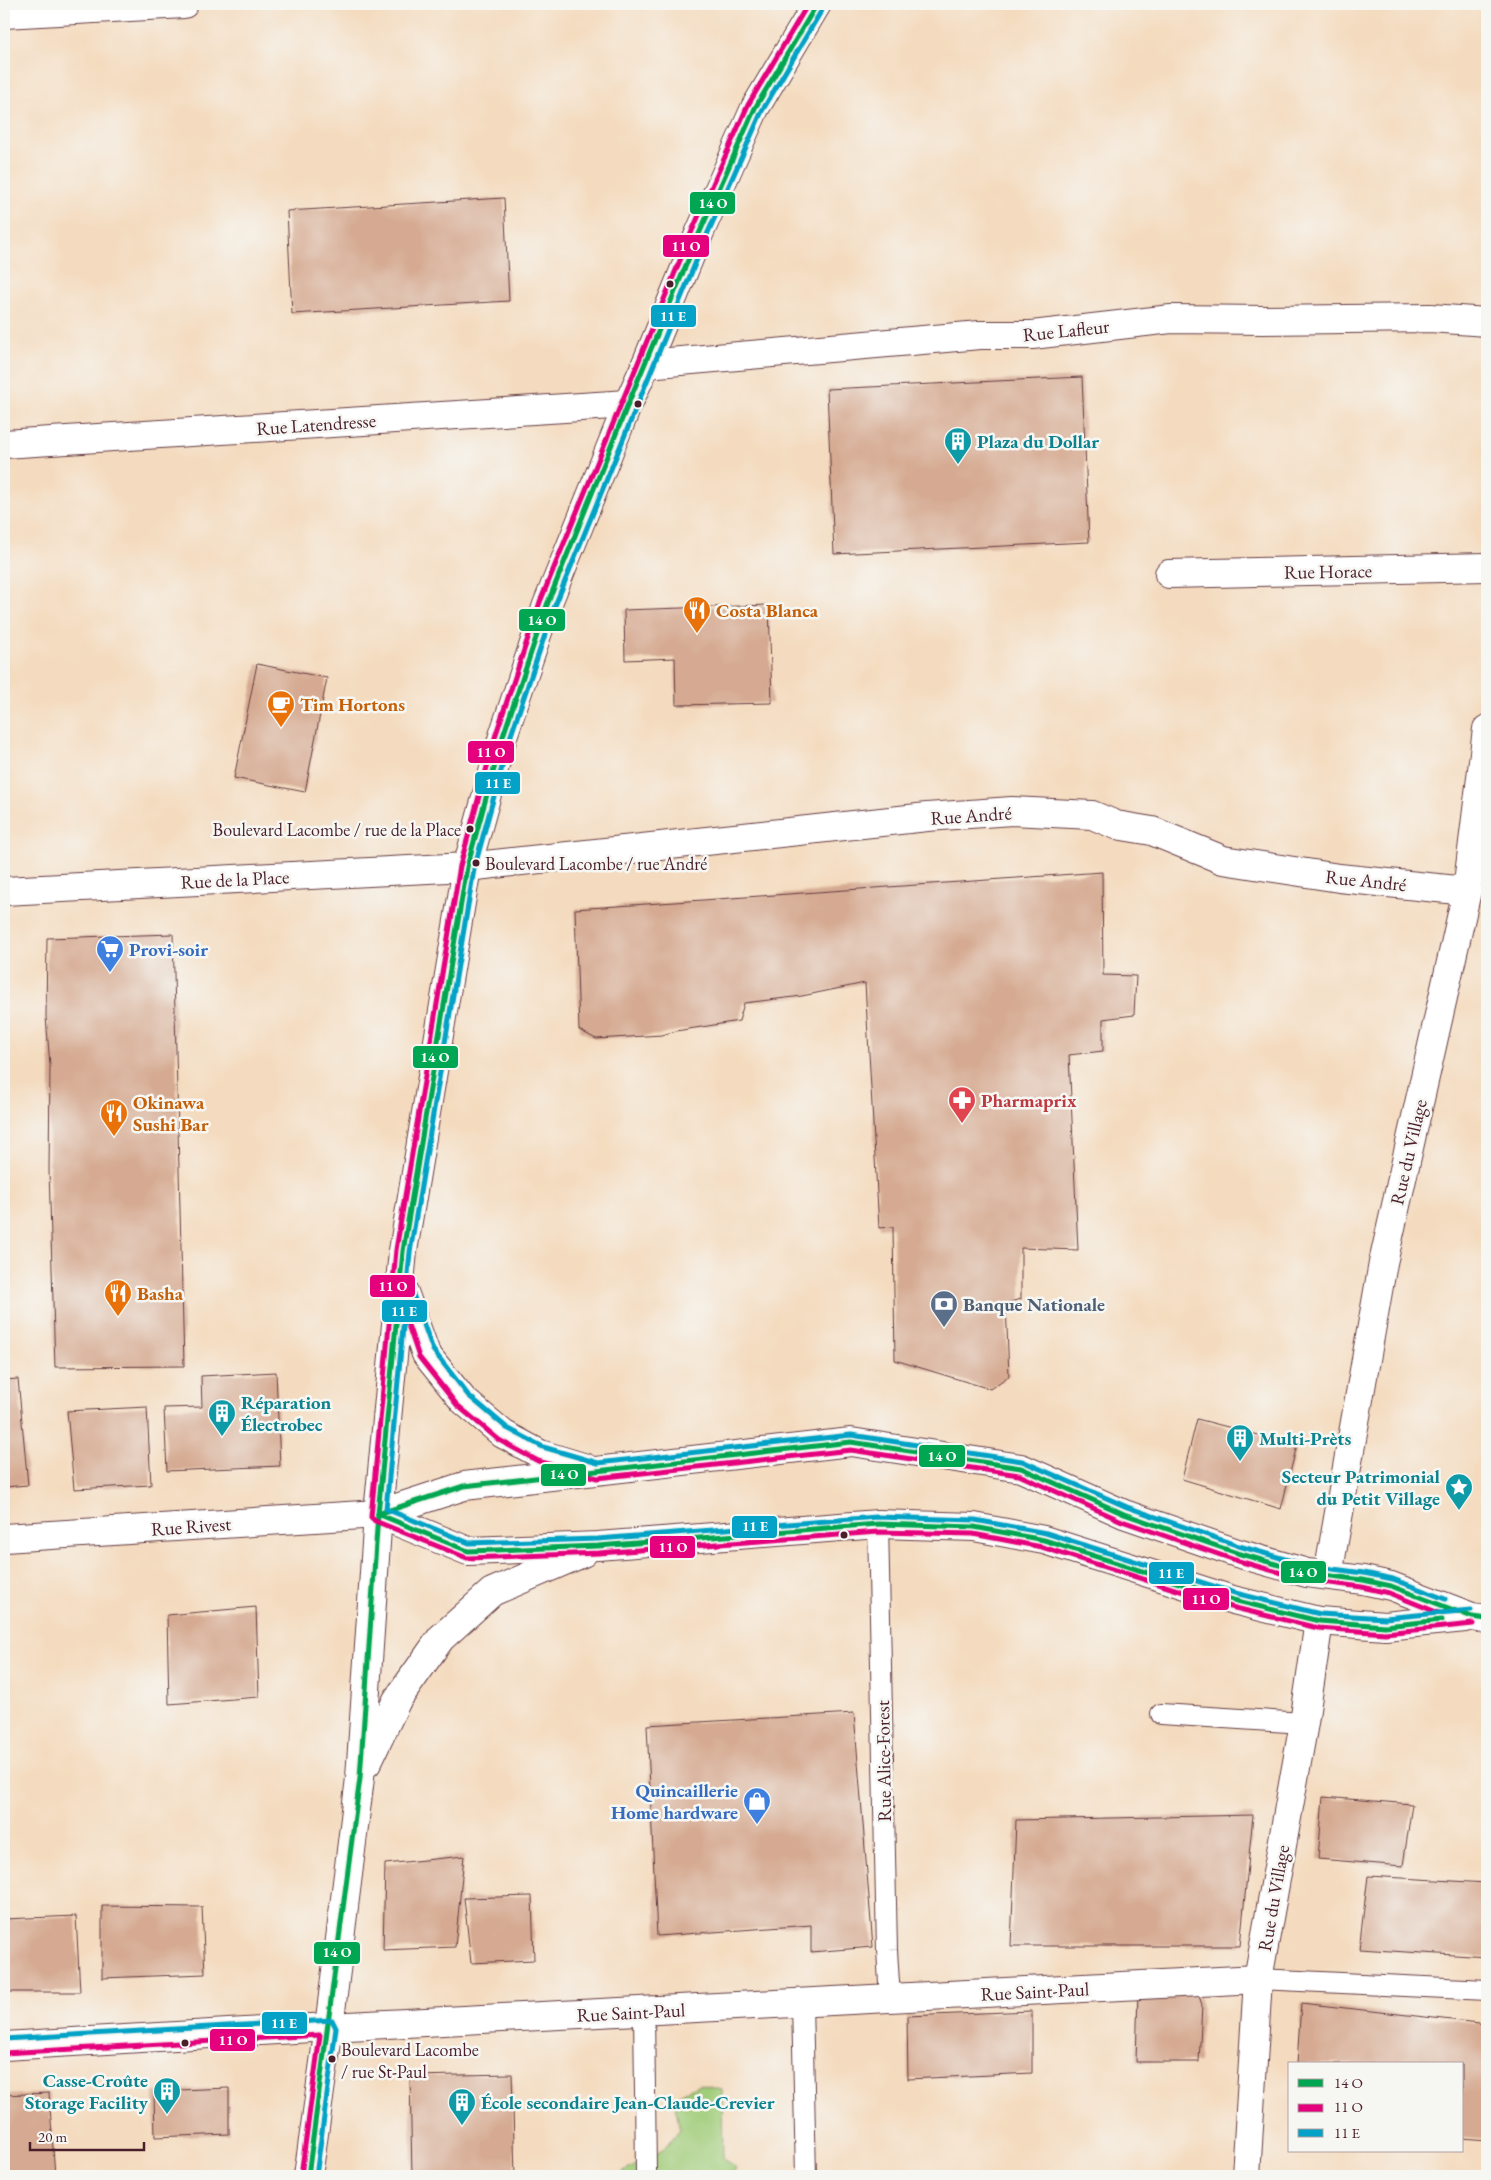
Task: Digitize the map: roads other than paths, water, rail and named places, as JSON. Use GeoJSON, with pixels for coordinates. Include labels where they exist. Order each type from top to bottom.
{"type":"FeatureCollection","features":[{"type":"Feature","properties":{"kind":"street"},"geometry":{"type":"LineString","coordinates":[[4,14],[184,4]]}},
{"type":"Feature","properties":{"kind":"street"},"geometry":{"type":"LineString","coordinates":[[308,2176],[329,2027],[360,1778],[378,1514],[402,1284],[403,1251],[467,866],[503,736],[547,605],[628,404],[699,234],[755,108],[817,4]]}},
{"type":"Feature","properties":{"kind":"street","name":"Rue Lafleur"},"geometry":{"type":"LineString","coordinates":[[646,364],[980,335],[1032,335],[1171,319],[1430,318],[1487,322]]}},
{"type":"Feature","properties":{"kind":"street","name":"Rue Latendresse"},"geometry":{"type":"LineString","coordinates":[[4,444],[628,404]]}},
{"type":"Feature","properties":{"kind":"street","name":"Rue Horace"},"geometry":{"type":"LineString","coordinates":[[1169,574],[1487,567]]}},
{"type":"Feature","properties":{"kind":"street","name":"Rue du Village"},"geometry":{"type":"LineString","coordinates":[[1328,1575],[1383,1263],[1467,890],[1487,729]]}},
{"type":"Feature","properties":{"kind":"street","name":"Rue André"},"geometry":{"type":"LineString","coordinates":[[467,866],[1012,810],[1092,816],[1116,825],[1152,831],[1224,860],[1339,878],[1467,890]]}},
{"type":"Feature","properties":{"kind":"street","name":"Rue de la Place"},"geometry":{"type":"LineString","coordinates":[[4,891],[467,866]]}},
{"type":"Feature","properties":{"kind":"street"},"geometry":{"type":"LineString","coordinates":[[402,1284],[426,1354],[463,1400],[503,1434],[540,1454],[597,1471]]}},
{"type":"Feature","properties":{"kind":"street"},"geometry":{"type":"LineString","coordinates":[[378,1514],[464,1486],[851,1442],[1021,1468],[1143,1520],[1245,1555],[1307,1573],[1391,1586],[1479,1618]]}},
{"type":"Feature","properties":{"kind":"street"},"geometry":{"type":"LineString","coordinates":[[378,1514],[468,1551],[598,1546],[878,1524],[974,1527],[1044,1540],[1233,1600],[1319,1621],[1385,1626],[1479,1618]]}},
{"type":"Feature","properties":{"kind":"street","name":"Rue Rivest"},"geometry":{"type":"LineString","coordinates":[[4,1538],[378,1514]]}},
{"type":"Feature","properties":{"kind":"street"},"geometry":{"type":"LineString","coordinates":[[360,1778],[397,1700],[441,1638],[492,1592],[598,1546]]}},
{"type":"Feature","properties":{"kind":"street","name":"Rue du Village"},"geometry":{"type":"LineString","coordinates":[[1246,2176],[1258,1980],[1304,1723],[1319,1621]]}},
{"type":"Feature","properties":{"kind":"street","name":"Rue Saint-Paul"},"geometry":{"type":"LineString","coordinates":[[4,2046],[329,2027],[1258,1980]]}},
{"type":"Feature","properties":{"kind":"lane","name":"Rue Alice-Forest"},"geometry":{"type":"LineString","coordinates":[[878,1524],[890,1999]]}},
{"type":"Feature","properties":{"kind":"lane"},"geometry":{"type":"LineString","coordinates":[[1161,1714],[1304,1723]]}},
{"type":"Feature","properties":{"kind":"lane"},"geometry":{"type":"LineString","coordinates":[[1258,1980],[1487,1990]]}},
{"type":"Feature","properties":{"kind":"lane"},"geometry":{"type":"LineString","coordinates":[[802,2003],[806,2176]]}},
{"type":"Feature","properties":{"kind":"lane"},"geometry":{"type":"LineString","coordinates":[[644,2011],[646,2171]]}},
{"type":"Feature","properties":{"kind":"place","name":"Plaza du Dollar"},"geometry":{"type":"Point","coordinates":[958,465]}},
{"type":"Feature","properties":{"kind":"place","name":"Costa Blanca"},"geometry":{"type":"Point","coordinates":[697,634]}},
{"type":"Feature","properties":{"kind":"place","name":"Tim Hortons"},"geometry":{"type":"Point","coordinates":[281,728]}},
{"type":"Feature","properties":{"kind":"place","name":"Boulevard Lacombe / rue de la Place"},"geometry":{"type":"Point","coordinates":[470,829]}},
{"type":"Feature","properties":{"kind":"place","name":"Boulevard Lacombe / rue André"},"geometry":{"type":"Point","coordinates":[476,863]}},
{"type":"Feature","properties":{"kind":"place","name":"Provi-soir"},"geometry":{"type":"Point","coordinates":[110,973]}},
{"type":"Feature","properties":{"kind":"place","name":"Pharmaprix"},"geometry":{"type":"Point","coordinates":[962,1124]}},
{"type":"Feature","properties":{"kind":"place","name":"Okinawa Sushi Bar"},"geometry":{"type":"Point","coordinates":[114,1137]}},
{"type":"Feature","properties":{"kind":"place","name":"Basha"},"geometry":{"type":"Point","coordinates":[118,1317]}},
{"type":"Feature","properties":{"kind":"place","name":"Banque Nationale"},"geometry":{"type":"Point","coordinates":[944,1328]}},
{"type":"Feature","properties":{"kind":"place","name":"Réparation Électrobec"},"geometry":{"type":"Point","coordinates":[222,1437]}},
{"type":"Feature","properties":{"kind":"place","name":"Multi-Prèts"},"geometry":{"type":"Point","coordinates":[1240,1462]}},
{"type":"Feature","properties":{"kind":"place","name":"Secteur Patrimonial du Petit Village"},"geometry":{"type":"Point","coordinates":[1459,1511]}},
{"type":"Feature","properties":{"kind":"place","name":"Quincaillerie Home hardware"},"geometry":{"type":"Point","coordinates":[757,1825]}},
{"type":"Feature","properties":{"kind":"place","name":"Boulevard Lacombe / rue St-Paul"},"geometry":{"type":"Point","coordinates":[332,2059]}},
{"type":"Feature","properties":{"kind":"place","name":"Casse-Croûte Storage Facility"},"geometry":{"type":"Point","coordinates":[167,2115]}},
{"type":"Feature","properties":{"kind":"place","name":"École secondaire Jean-Claude-Crevier"},"geometry":{"type":"Point","coordinates":[462,2126]}}]}
